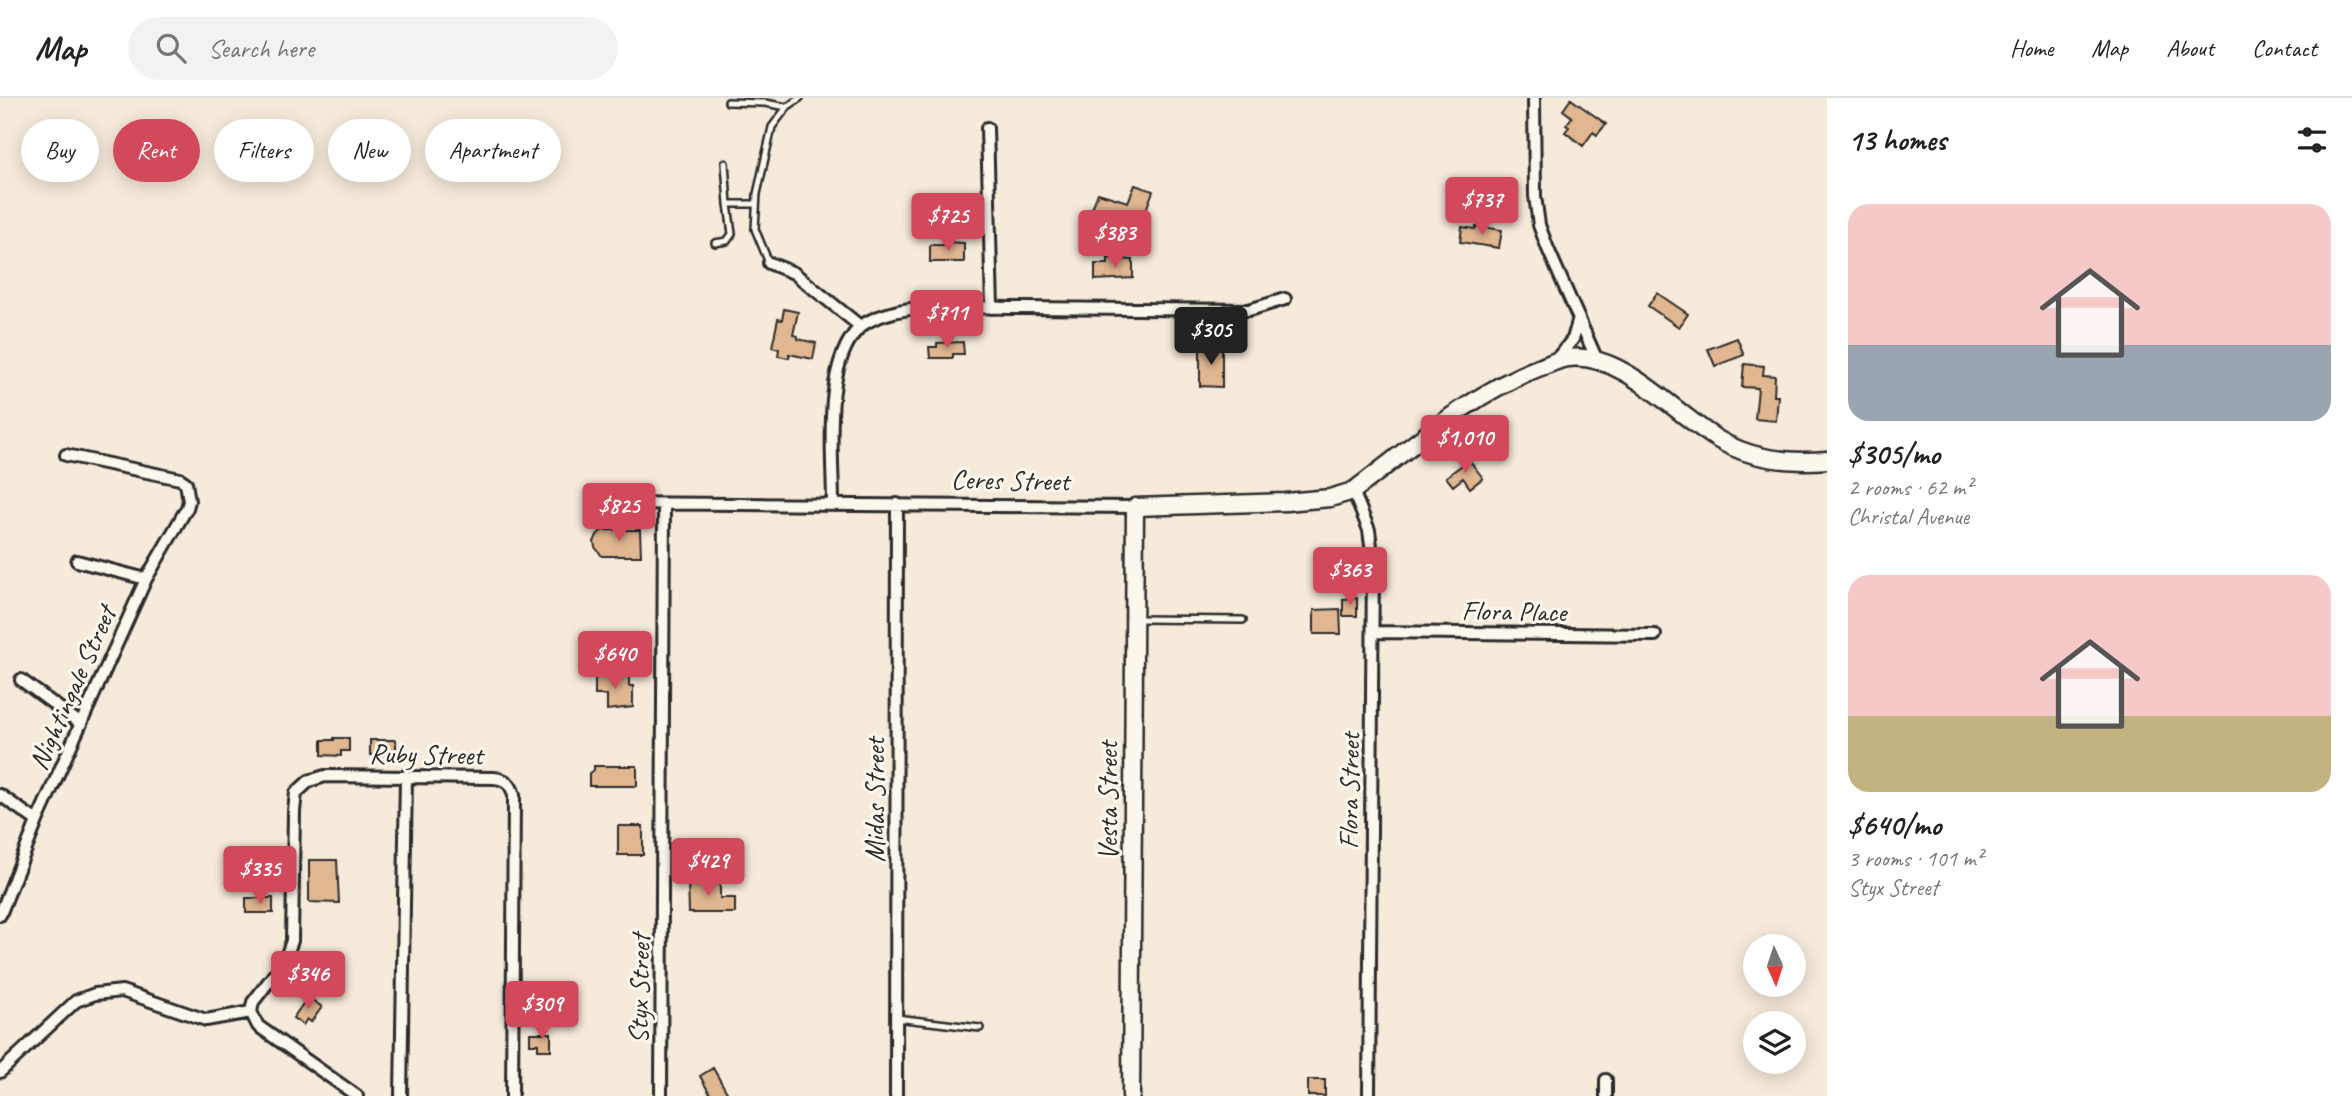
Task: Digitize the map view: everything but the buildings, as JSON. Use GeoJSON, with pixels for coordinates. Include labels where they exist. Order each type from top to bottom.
{"type":"FeatureCollection","features":[{"type":"Feature","properties":{"kind":"street"},"geometry":{"type":"LineString","coordinates":[[1534,98],[1535,196],[1539,225],[1597,360]]}},
{"type":"Feature","properties":{"kind":"street"},"geometry":{"type":"LineString","coordinates":[[987,128],[992,308]]}},
{"type":"Feature","properties":{"kind":"street"},"geometry":{"type":"LineString","coordinates":[[769,263],[794,273],[860,326]]}},
{"type":"Feature","properties":{"kind":"street"},"geometry":{"type":"LineString","coordinates":[[832,503],[836,375],[842,355],[860,326],[899,311],[992,308],[1249,310],[1285,299]]}},
{"type":"Feature","properties":{"kind":"street"},"geometry":{"type":"LineString","coordinates":[[1554,362],[1573,339],[1579,318]]}},
{"type":"Feature","properties":{"kind":"street"},"geometry":{"type":"LineString","coordinates":[[1353,491],[1478,398],[1521,375],[1569,358],[1597,360],[1628,374],[1721,442],[1765,457],[1802,461],[1827,460]]}},
{"type":"Feature","properties":{"kind":"street","name":"Nightingale Street"},"geometry":{"type":"LineString","coordinates":[[0,915],[37,821],[146,579],[189,501],[186,483],[168,475],[66,455]]}},
{"type":"Feature","properties":{"kind":"street","name":"Ceres Street"},"geometry":{"type":"LineString","coordinates":[[600,503],[1135,507],[1286,502],[1331,498],[1353,491]]}},
{"type":"Feature","properties":{"kind":"street","name":"Flora Street"},"geometry":{"type":"LineString","coordinates":[[1353,491],[1364,513],[1372,544],[1369,1096]]}},
{"type":"Feature","properties":{"kind":"street","name":"Styx Street"},"geometry":{"type":"LineString","coordinates":[[661,1096],[664,504]]}},
{"type":"Feature","properties":{"kind":"street","name":"Midas Street"},"geometry":{"type":"LineString","coordinates":[[896,1096],[897,504]]}},
{"type":"Feature","properties":{"kind":"street","name":"Vesta Street"},"geometry":{"type":"LineString","coordinates":[[1131,1096],[1135,507]]}},
{"type":"Feature","properties":{"kind":"street"},"geometry":{"type":"LineString","coordinates":[[77,561],[146,579]]}},
{"type":"Feature","properties":{"kind":"street","name":"Flora Place"},"geometry":{"type":"LineString","coordinates":[[1373,632],[1655,635]]}},
{"type":"Feature","properties":{"kind":"street"},"geometry":{"type":"LineString","coordinates":[[21,680],[81,724]]}},
{"type":"Feature","properties":{"kind":"street","name":"Ruby Street"},"geometry":{"type":"LineString","coordinates":[[252,1007],[284,962],[292,941],[293,811],[296,793],[309,781],[325,776],[499,778],[512,787],[514,795],[512,1096]]}},
{"type":"Feature","properties":{"kind":"street"},"geometry":{"type":"LineString","coordinates":[[401,1096],[405,776]]}},
{"type":"Feature","properties":{"kind":"street"},"geometry":{"type":"LineString","coordinates":[[0,795],[37,821]]}},
{"type":"Feature","properties":{"kind":"street"},"geometry":{"type":"LineString","coordinates":[[0,1072],[76,1001],[95,994],[122,991],[206,1020],[252,1007],[258,1026],[357,1096]]}},
{"type":"Feature","properties":{"kind":"street"},"geometry":{"type":"LineString","coordinates":[[1606,1080],[1606,1096]]}},
{"type":"Feature","properties":{"kind":"lane"},"geometry":{"type":"LineString","coordinates":[[769,263],[755,229],[756,204],[768,138],[775,121],[786,107],[800,98]]}},
{"type":"Feature","properties":{"kind":"lane"},"geometry":{"type":"LineString","coordinates":[[728,102],[765,103],[786,107]]}},
{"type":"Feature","properties":{"kind":"lane"},"geometry":{"type":"LineString","coordinates":[[715,243],[727,241],[732,234],[725,163]]}},
{"type":"Feature","properties":{"kind":"lane"},"geometry":{"type":"LineString","coordinates":[[729,204],[756,204]]}},
{"type":"Feature","properties":{"kind":"lane"},"geometry":{"type":"LineString","coordinates":[[1134,618],[1243,620]]}},
{"type":"Feature","properties":{"kind":"lane"},"geometry":{"type":"LineString","coordinates":[[896,1018],[980,1028]]}}]}
